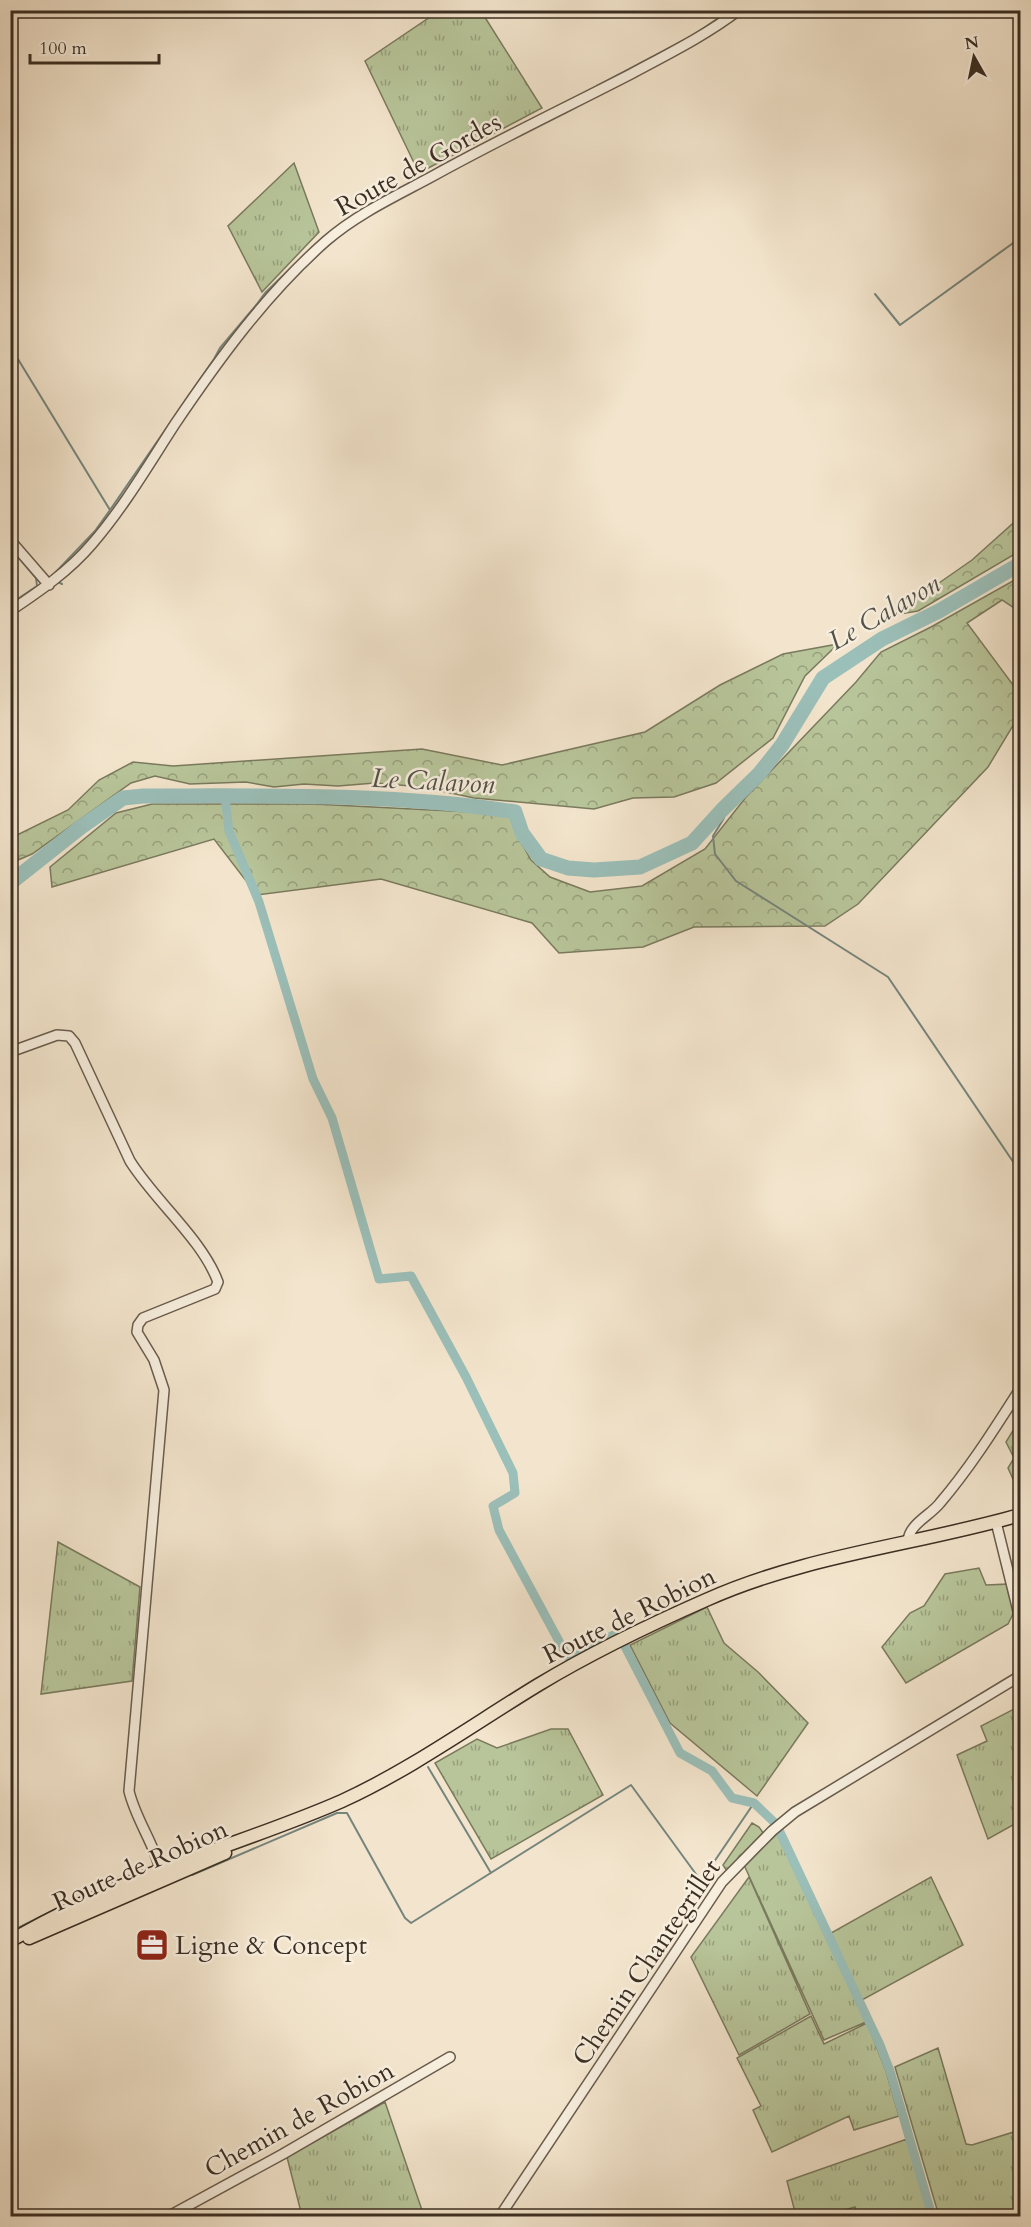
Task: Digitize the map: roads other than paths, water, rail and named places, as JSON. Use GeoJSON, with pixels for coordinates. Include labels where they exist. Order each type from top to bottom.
{"type":"FeatureCollection","features":[{"type":"Feature","properties":{"kind":"main road","name":"Route de Robion"},"geometry":{"type":"LineString","coordinates":[[10,1941],[48,1920],[286,1824],[366,1789],[563,1670],[705,1600],[748,1582],[783,1571],[1020,1515]]}},
{"type":"Feature","properties":{"kind":"main road","name":"Route de Robion"},"geometry":{"type":"LineString","coordinates":[[10,1946],[221,1856],[286,1824]]}},
{"type":"Feature","properties":{"kind":"street","name":"Route de Gordes"},"geometry":{"type":"LineString","coordinates":[[10,611],[49,585],[75,562],[102,532],[205,380],[249,322],[289,276],[327,240],[376,206],[672,53],[722,24],[739,10]]}},
{"type":"Feature","properties":{"kind":"street"},"geometry":{"type":"LineString","coordinates":[[10,540],[49,585]]}},
{"type":"Feature","properties":{"kind":"street"},"geometry":{"type":"LineString","coordinates":[[10,1052],[57,1035],[69,1036],[75,1043],[130,1161],[141,1179],[200,1250],[218,1282],[215,1289],[143,1318],[138,1324],[137,1332],[154,1360],[164,1390],[129,1791],[137,1816],[156,1854],[160,1873],[125,1897]]}},
{"type":"Feature","properties":{"kind":"street"},"geometry":{"type":"LineString","coordinates":[[908,1541],[913,1529],[935,1510],[955,1486],[1020,1389]]}},
{"type":"Feature","properties":{"kind":"street"},"geometry":{"type":"LineString","coordinates":[[996,1522],[1020,1619]]}},
{"type":"Feature","properties":{"kind":"street","name":"Chemin Chantegrillet"},"geometry":{"type":"LineString","coordinates":[[500,2217],[722,1882],[739,1863],[795,1812],[1020,1676]]}},
{"type":"Feature","properties":{"kind":"street","name":"Chemin de Robion"},"geometry":{"type":"LineString","coordinates":[[169,2217],[450,2057]]}},
{"type":"Feature","properties":{"kind":"waterway"},"geometry":{"type":"LineString","coordinates":[[597,86],[694,35],[730,10]]}},
{"type":"Feature","properties":{"kind":"waterway"},"geometry":{"type":"LineString","coordinates":[[405,186],[450,161]]}},
{"type":"Feature","properties":{"kind":"waterway"},"geometry":{"type":"LineString","coordinates":[[875,294],[900,325],[1020,238]]}},
{"type":"Feature","properties":{"kind":"waterway"},"geometry":{"type":"LineString","coordinates":[[53,575],[95,531],[220,348],[265,293],[296,263]]}},
{"type":"Feature","properties":{"kind":"waterway"},"geometry":{"type":"LineString","coordinates":[[10,346],[110,510]]}},
{"type":"Feature","properties":{"kind":"waterway"},"geometry":{"type":"LineString","coordinates":[[10,604],[37,586],[36,578],[14,552]]}},
{"type":"Feature","properties":{"kind":"waterway","name":"Le Calavon"},"geometry":{"type":"LineString","coordinates":[[10,880],[14,880],[81,827],[123,798],[143,796],[283,796],[423,801],[515,812],[522,833],[541,859],[568,868],[594,870],[640,867],[692,843],[759,774],[782,745],[823,678],[882,639],[939,611],[1020,564]]}},
{"type":"Feature","properties":{"kind":"waterway","name":"Le Calavon"},"geometry":{"type":"LineString","coordinates":[[1014,568],[1020,571]]}},
{"type":"Feature","properties":{"kind":"waterway"},"geometry":{"type":"LineString","coordinates":[[56,581],[62,584]]}},
{"type":"Feature","properties":{"kind":"waterway"},"geometry":{"type":"LineString","coordinates":[[225,796],[229,831],[259,902],[313,1079],[332,1118],[379,1279],[411,1276],[466,1377],[513,1473],[515,1493],[493,1506],[499,1530],[567,1656],[618,1633],[680,1753],[712,1771],[732,1798],[754,1803],[776,1824]]}},
{"type":"Feature","properties":{"kind":"waterway"},"geometry":{"type":"LineString","coordinates":[[722,810],[724,818],[713,836],[715,854],[736,881],[888,977],[1020,1172]]}},
{"type":"Feature","properties":{"kind":"waterway"},"geometry":{"type":"LineString","coordinates":[[428,1767],[491,1873]]}},
{"type":"Feature","properties":{"kind":"waterway"},"geometry":{"type":"LineString","coordinates":[[192,1875],[337,1813],[347,1813],[405,1918],[411,1923],[631,1785],[701,1881],[754,1803]]}},
{"type":"Feature","properties":{"kind":"waterway"},"geometry":{"type":"LineString","coordinates":[[779,1830],[880,2045],[890,2071],[932,2216]]}},
{"type":"Feature","properties":{"kind":"waterway"},"geometry":{"type":"LineString","coordinates":[[10,1932],[64,1905]]}},
{"type":"Feature","properties":{"kind":"place","name":"Ligne & Concept"},"geometry":{"type":"Point","coordinates":[152,1945]}}]}
